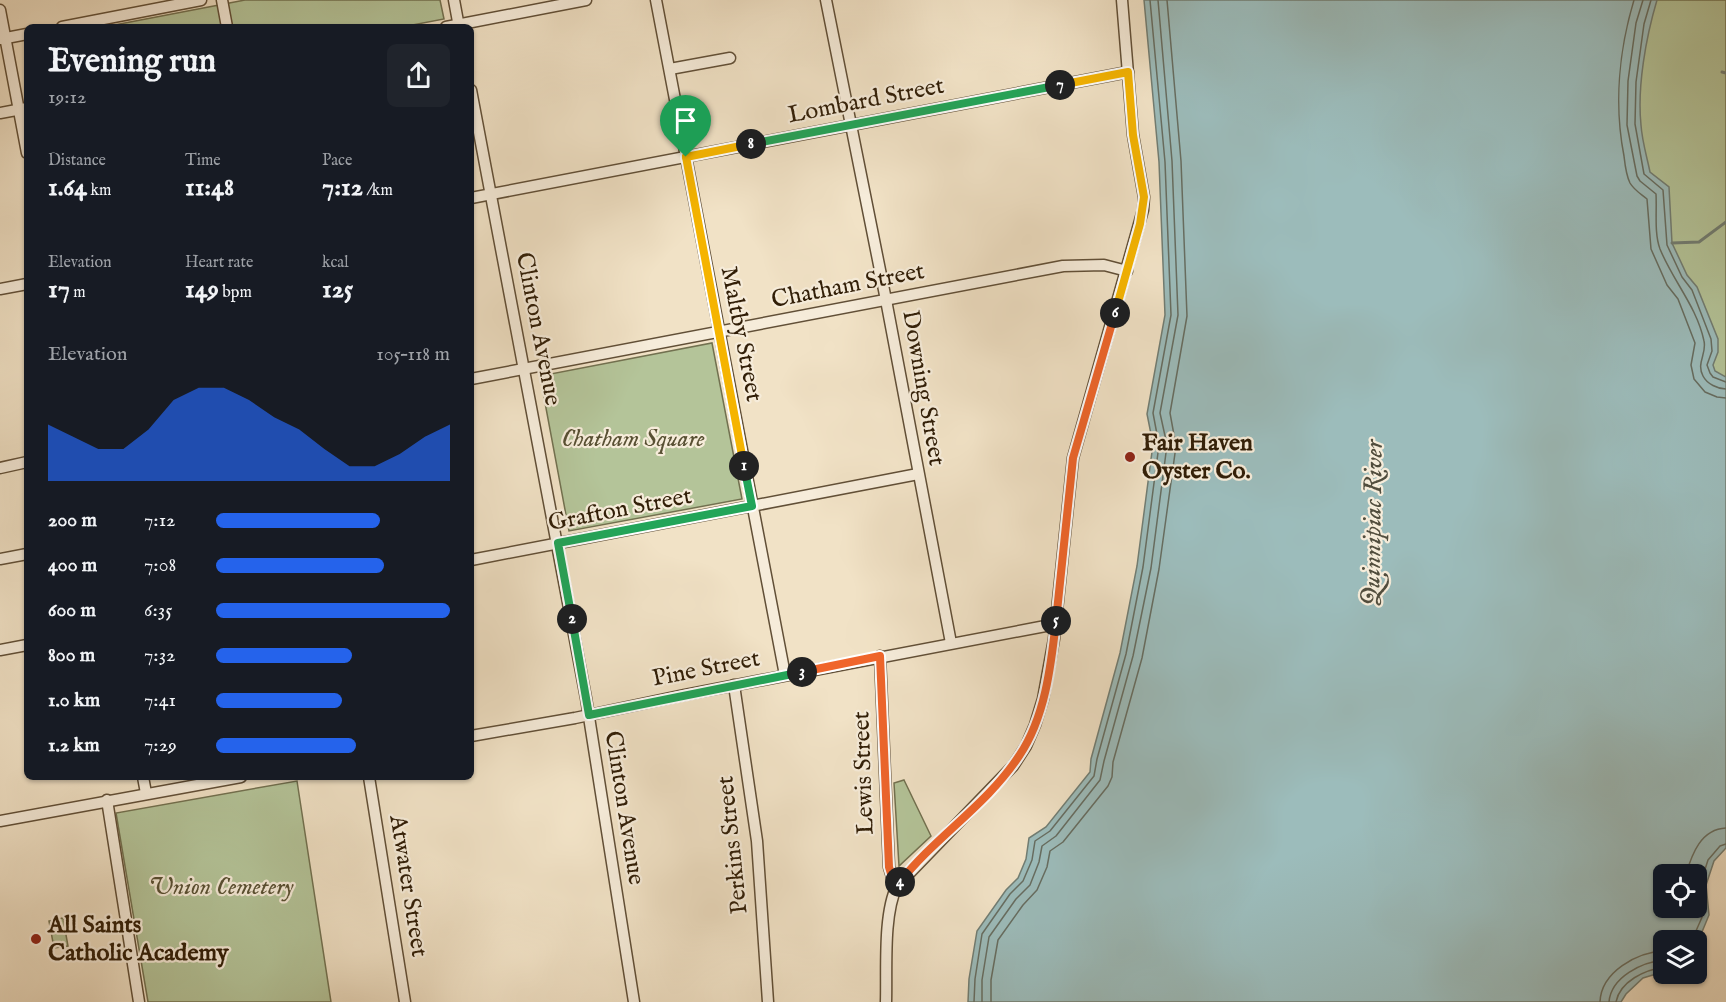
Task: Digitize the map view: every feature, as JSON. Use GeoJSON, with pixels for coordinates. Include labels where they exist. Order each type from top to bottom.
{"type":"FeatureCollection","features":[{"type":"Feature","properties":{"kind":"street"},"geometry":{"type":"LineString","coordinates":[[77,24],[201,0]]}},
{"type":"Feature","properties":{"kind":"street"},"geometry":{"type":"LineString","coordinates":[[222,0],[226,24]]}},
{"type":"Feature","properties":{"kind":"street"},"geometry":{"type":"LineString","coordinates":[[454,0],[458,24]]}},
{"type":"Feature","properties":{"kind":"street"},"geometry":{"type":"LineString","coordinates":[[468,24],[586,0]]}},
{"type":"Feature","properties":{"kind":"street","name":"Maltby Street"},"geometry":{"type":"LineString","coordinates":[[657,0],[785,675]]}},
{"type":"Feature","properties":{"kind":"street","name":"Downing Street"},"geometry":{"type":"LineString","coordinates":[[826,0],[951,643]]}},
{"type":"Feature","properties":{"kind":"street"},"geometry":{"type":"LineString","coordinates":[[886,1002],[889,916],[891,901],[897,886],[1004,776],[1020,755],[1039,716],[1056,624],[1073,458],[1140,224],[1144,197],[1133,135],[1122,0]]}},
{"type":"Feature","properties":{"kind":"street"},"geometry":{"type":"LineString","coordinates":[[0,10],[3,39],[23,109],[0,113]]}},
{"type":"Feature","properties":{"kind":"street"},"geometry":{"type":"LineString","coordinates":[[3,39],[24,35]]}},
{"type":"Feature","properties":{"kind":"street"},"geometry":{"type":"LineString","coordinates":[[670,69],[730,58]]}},
{"type":"Feature","properties":{"kind":"street","name":"Lombard Street"},"geometry":{"type":"LineString","coordinates":[[474,197],[1128,72]]}},
{"type":"Feature","properties":{"kind":"street","name":"Clinton Avenue"},"geometry":{"type":"LineString","coordinates":[[474,106],[589,715],[634,1002]]}},
{"type":"Feature","properties":{"kind":"street","name":"Chatham Street"},"geometry":{"type":"LineString","coordinates":[[474,378],[1064,266],[1104,265],[1127,271]]}},
{"type":"Feature","properties":{"kind":"street"},"geometry":{"type":"LineString","coordinates":[[0,289],[24,285]]}},
{"type":"Feature","properties":{"kind":"street"},"geometry":{"type":"LineString","coordinates":[[0,468],[24,463]]}},
{"type":"Feature","properties":{"kind":"street","name":"Grafton Street"},"geometry":{"type":"LineString","coordinates":[[474,559],[918,474]]}},
{"type":"Feature","properties":{"kind":"street"},"geometry":{"type":"LineString","coordinates":[[0,559],[24,555]]}},
{"type":"Feature","properties":{"kind":"street","name":"Pine Street"},"geometry":{"type":"LineString","coordinates":[[474,735],[1056,624]]}},
{"type":"Feature","properties":{"kind":"street"},"geometry":{"type":"LineString","coordinates":[[0,650],[24,646]]}},
{"type":"Feature","properties":{"kind":"street","name":"Lewis Street"},"geometry":{"type":"LineString","coordinates":[[880,656],[889,867],[897,886]]}},
{"type":"Feature","properties":{"kind":"street","name":"Perkins Street"},"geometry":{"type":"LineString","coordinates":[[734,685],[756,832],[768,1002]]}},
{"type":"Feature","properties":{"kind":"street"},"geometry":{"type":"LineString","coordinates":[[144,780],[146,793]]}},
{"type":"Feature","properties":{"kind":"street"},"geometry":{"type":"LineString","coordinates":[[0,821],[224,780]]}},
{"type":"Feature","properties":{"kind":"street","name":"Atwater Street"},"geometry":{"type":"LineString","coordinates":[[369,780],[405,1002]]}},
{"type":"Feature","properties":{"kind":"street"},"geometry":{"type":"LineString","coordinates":[[106,800],[140,1002]]}},
{"type":"Feature","properties":{"kind":"green space"},"geometry":{"type":"Polygon","coordinates":[[[245,0],[440,0],[444,19],[418,24],[120,24],[245,0]]]}},
{"type":"Feature","properties":{"kind":"green space"},"geometry":{"type":"Polygon","coordinates":[[[1645,0],[1726,0],[1726,383],[1716,376],[1625,163],[1645,0]]]}},
{"type":"Feature","properties":{"kind":"green space","name":"Chatham Square"},"geometry":{"type":"Polygon","coordinates":[[[712,343],[742,499],[569,531],[540,376],[712,343]]]}},
{"type":"Feature","properties":{"kind":"green space"},"geometry":{"type":"Polygon","coordinates":[[[904,780],[931,836],[899,866],[894,783],[904,780]]]}},
{"type":"Feature","properties":{"kind":"green space","name":"Union Cemetery"},"geometry":{"type":"Polygon","coordinates":[[[297,781],[331,1002],[148,1002],[116,813],[297,781]]]}},
{"type":"Feature","properties":{"kind":"green space"},"geometry":{"type":"Polygon","coordinates":[[[63,918],[68,946],[54,948],[49,921],[63,918]]]}},
{"type":"Feature","properties":{"kind":"water","name":"Quinnipiac River"},"geometry":{"type":"Polygon","coordinates":[[[1144,0],[1657,0],[1649,30],[1641,79],[1640,110],[1643,143],[1650,172],[1669,187],[1672,243],[1687,275],[1697,287],[1718,339],[1718,352],[1713,365],[1715,371],[1726,377],[1726,848],[1714,861],[1707,882],[1707,864],[1653,864],[1653,918],[1707,918],[1707,895],[1709,915],[1703,930],[1653,930],[1653,975],[1643,978],[1621,1002],[968,1002],[969,979],[977,931],[1006,890],[1018,878],[1026,859],[1029,838],[1046,827],[1090,772],[1091,759],[1120,653],[1137,566],[1153,444],[1147,414],[1165,315],[1159,162],[1144,0]]]}},
{"type":"Feature","properties":{"kind":"waterway"},"geometry":{"type":"LineString","coordinates":[[1722,72],[1726,73]]}},
{"type":"Feature","properties":{"kind":"waterway"},"geometry":{"type":"LineString","coordinates":[[1672,243],[1699,242],[1726,222]]}},
{"type":"Feature","properties":{"kind":"place","name":"Fair Haven Oyster Co."},"geometry":{"type":"Point","coordinates":[1130,457]}},
{"type":"Feature","properties":{"kind":"place","name":"All Saints Catholic Academy"},"geometry":{"type":"Point","coordinates":[36,939]}},
{"type":"Feature","properties":{"kind":"route"},"geometry":{"type":"LineString","coordinates":[[1128,72],[1133,135],[1144,197],[1143,210],[1073,458],[1054,639],[1039,716],[1026,746],[1013,766],[897,886],[889,867],[880,656],[589,715],[558,543],[752,506],[686,157],[1128,72]]}}]}
